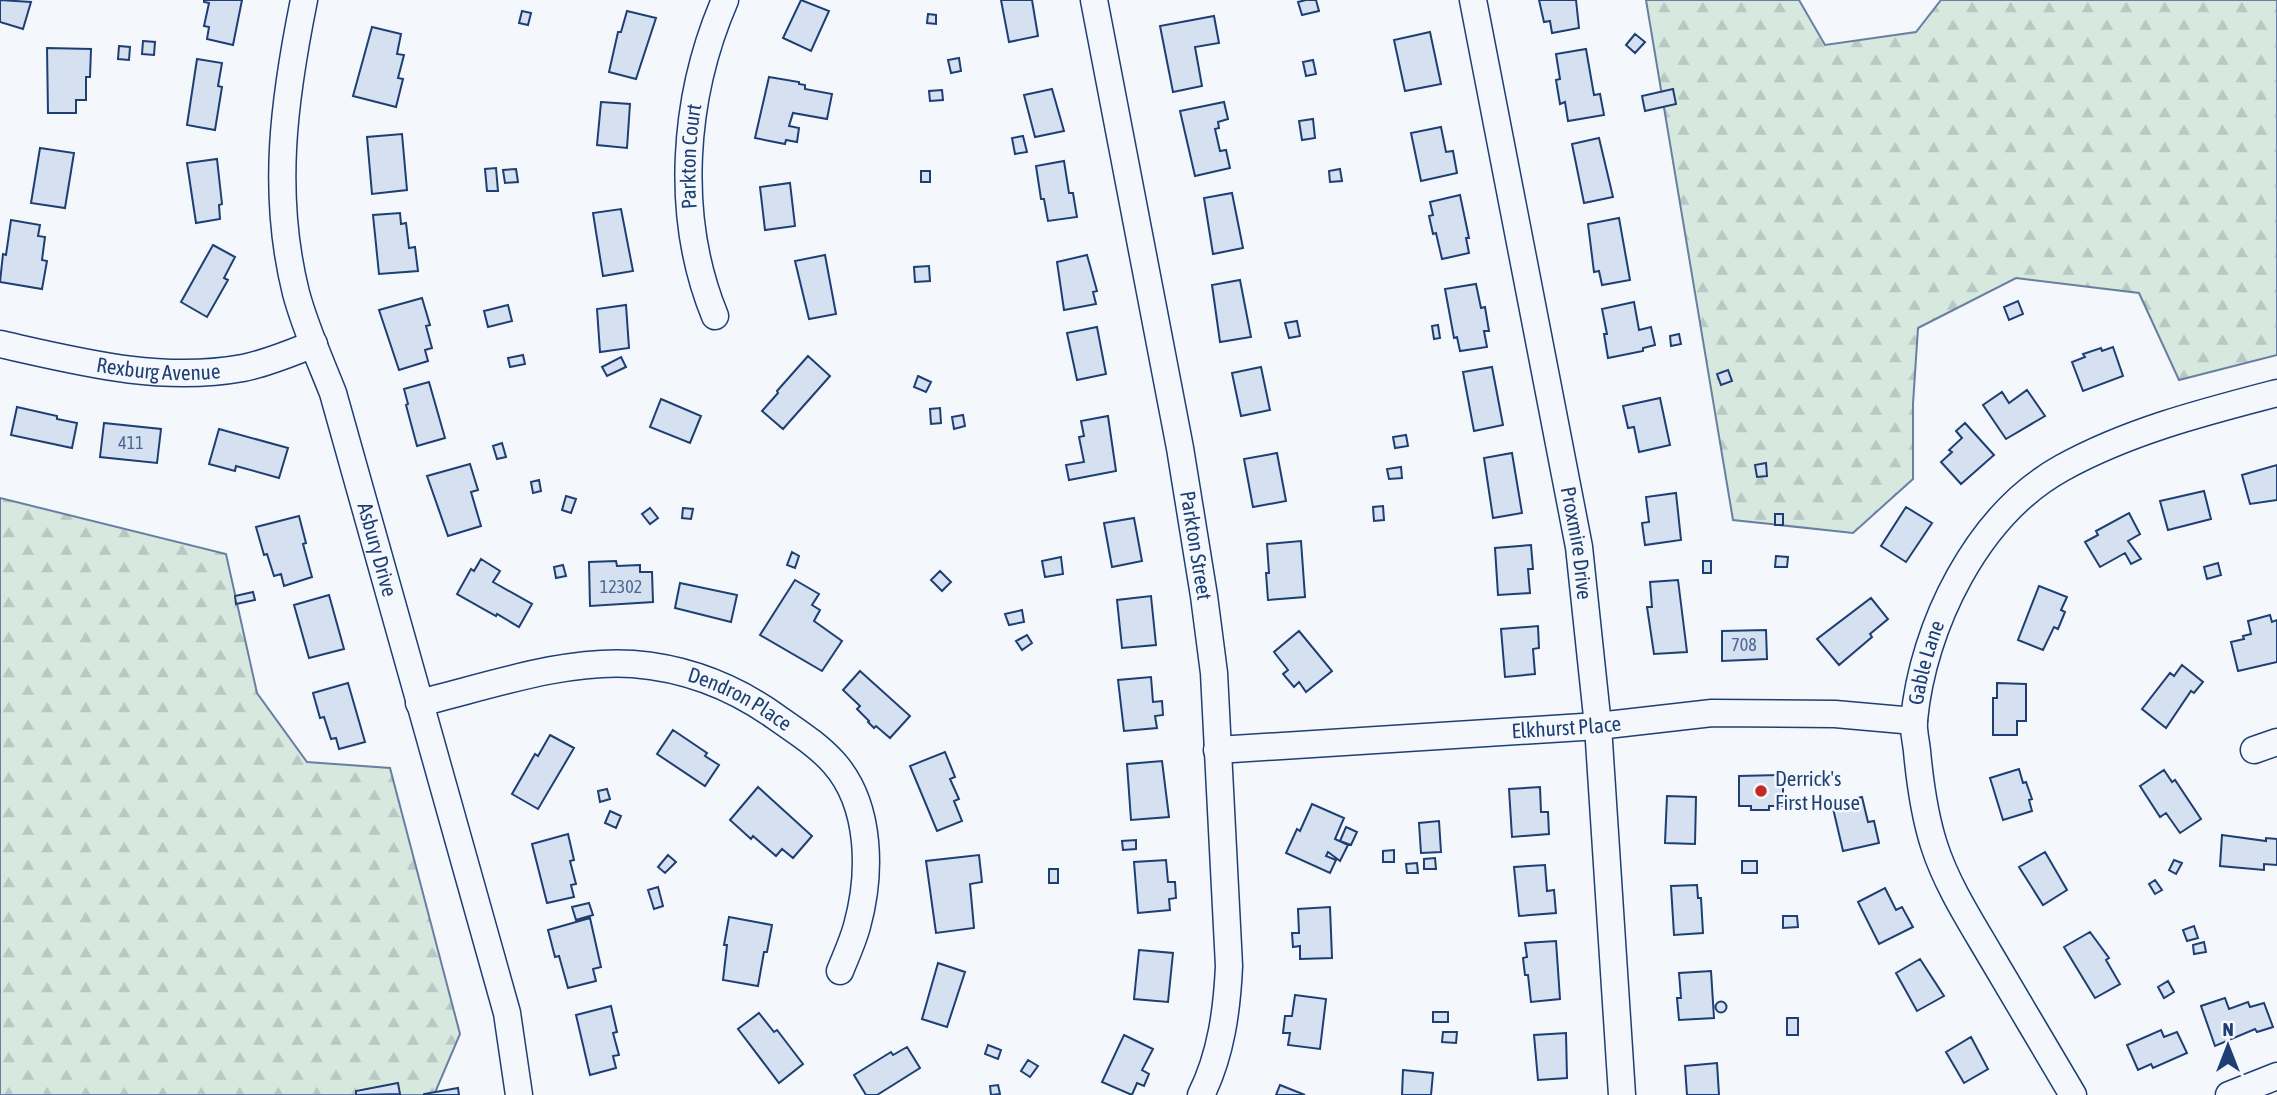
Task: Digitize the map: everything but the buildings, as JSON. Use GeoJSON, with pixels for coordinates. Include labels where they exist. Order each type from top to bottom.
{"type":"FeatureCollection","features":[{"type":"Feature","properties":{"kind":"street","name":"Asbury Drive"},"geometry":{"type":"LineString","coordinates":[[304,0],[289,71],[280,175],[287,245],[296,293],[333,393],[507,1013],[519,1095]]}},
{"type":"Feature","properties":{"kind":"street","name":"Parkton Court"},"geometry":{"type":"LineString","coordinates":[[715,316],[706,293],[693,231],[690,150],[691,120],[698,83],[710,34],[725,0]]}},
{"type":"Feature","properties":{"kind":"street","name":"Parkton Street"},"geometry":{"type":"LineString","coordinates":[[1094,0],[1191,515],[1214,673],[1229,966],[1220,1041],[1210,1078],[1202,1095]]}},
{"type":"Feature","properties":{"kind":"street","name":"Proxmire Drive"},"geometry":{"type":"LineString","coordinates":[[1473,0],[1579,547],[1598,726],[1622,1095]]}},
{"type":"Feature","properties":{"kind":"street","name":"Rexburg Avenue"},"geometry":{"type":"LineString","coordinates":[[0,344],[108,368],[194,374],[244,368],[274,360],[314,344]]}},
{"type":"Feature","properties":{"kind":"street","name":"Gable Lane"},"geometry":{"type":"LineString","coordinates":[[2073,1095],[1962,906],[1934,847],[1922,797],[1914,721],[1926,657],[1952,589],[1970,555],[2029,491],[2061,468],[2117,442],[2207,412],[2277,393]]}},
{"type":"Feature","properties":{"kind":"street","name":"Dendron Place"},"geometry":{"type":"LineString","coordinates":[[419,703],[539,674],[589,665],[631,664],[670,668],[698,676],[732,690],[764,708],[815,743],[848,783],[857,805],[865,851],[865,876],[857,926],[840,971]]}},
{"type":"Feature","properties":{"kind":"street","name":"Elkhurst Place"},"geometry":{"type":"LineString","coordinates":[[1217,750],[1598,726],[1712,713],[1835,714],[1914,721]]}},
{"type":"Feature","properties":{"kind":"street"},"geometry":{"type":"LineString","coordinates":[[2229,1095],[2277,1076]]}},
{"type":"Feature","properties":{"kind":"green space"},"geometry":{"type":"Polygon","coordinates":[[[1646,0],[1799,0],[1825,45],[1916,32],[1941,0],[2277,0],[2277,355],[2179,380],[2139,293],[2016,278],[1918,328],[1913,404],[1913,479],[1853,533],[1733,520],[1646,0]]]}},
{"type":"Feature","properties":{"kind":"green space"},"geometry":{"type":"Polygon","coordinates":[[[0,498],[226,554],[257,693],[307,762],[390,768],[460,1034],[434,1095],[0,1095],[0,498]]]}},
{"type":"Feature","properties":{"kind":"place","name":"Derrick's First House"},"geometry":{"type":"Point","coordinates":[1761,791]}}]}
